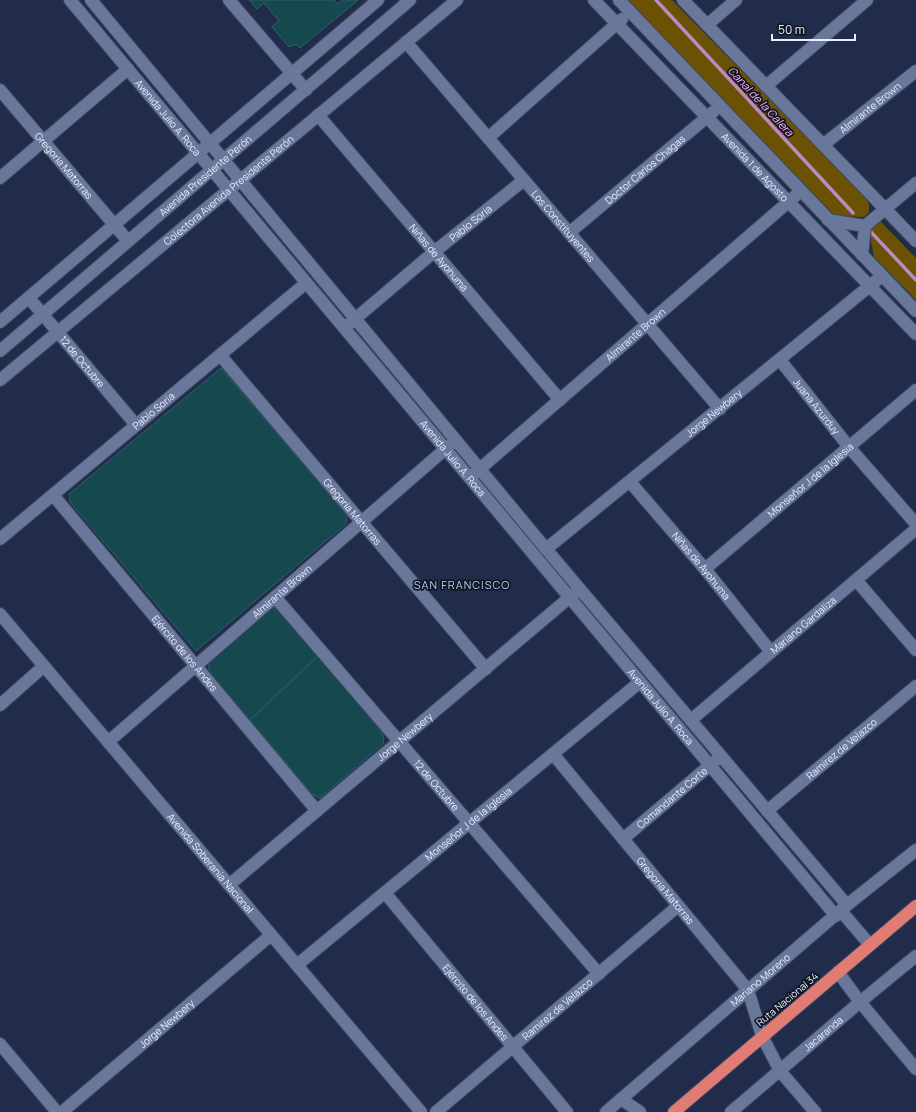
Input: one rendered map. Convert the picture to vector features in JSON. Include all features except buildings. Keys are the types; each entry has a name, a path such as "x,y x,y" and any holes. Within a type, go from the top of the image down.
{"highway":[{"name":"Ruta Nacional 34","path":"674,1112 916,906"}],"street":[{"name":"Avenida Julio A. Roca","path":"70,0 710,765 841,911"},
{"name":"Avenida Julio A. Roca","path":"91,0 579,589 767,811 841,911"},
{"path":"230,0 306,90"},
{"name":"Avenida Presidente Perón","path":"0,322 378,0"},
{"name":"Avenida Presidente Perón","path":"0,351 410,0"},
{"name":"Colectora Avenida Presidente Perón","path":"0,380 457,0"},
{"name":"Avenida 1 de Agosto","path":"594,0 916,334"},
{"name":"Avenida 1 de Agosto","path":"619,0 916,311"},
{"path":"683,0 916,241"},
{"path":"707,25 736,0"},
{"path":"766,86 867,0"},
{"path":"488,138 630,12"},
{"name":"Los Constituyentes","path":"406,42 720,409"},
{"path":"0,178 128,70"},
{"name":"Almirante Brown","path":"823,145 915,73"},
{"name":"Gregoria Matorras","path":"0,90 128,241"},
{"name":"Doctor Carlos Chagas","path":"569,233 720,106"},
{"name":"Niñas de Ayohuma","path":"318,115 560,400"},
{"name":"Pablo Soria","path":"344,328 434,252 524,180"},
{"path":"862,255 865,226 916,183"},
{"name":"Almirante Brown","path":"469,478 801,191"},
{"path":"828,220 865,226"},
{"name":"Jorge Newbery","path":"546,549 882,276"},
{"name":"Pablo Soria","path":"0,539 306,283"},
{"name":"12 de Octubre","path":"29,298 136,425"},
{"name":"Gregoria Matorras","path":"220,354 486,669"},
{"name":"Juana Azurduy","path":"780,360 849,447 916,524"},
{"name":"Monseñor J de la Iglesia","path":"705,569 916,390"},
{"name":"Almirante Brown","path":"108,742 456,440"},
{"name":"Niñas de Ayohuma","path":"630,482 705,569 771,652"},
{"name":"Ejército de los Andes","path":"53,495 317,811"},
{"name":"Mariano Gardaliza","path":"691,720 916,529"},
{"path":"856,580 916,650"},
{"name":"Jorge Newbery","path":"229,885 579,589"},
{"name":"12 de Octubre","path":"275,597 599,974"},
{"name":"Avenida Soberanía Nacional","path":"0,614 421,1112"},
{"path":"0,705 44,666"},
{"name":"Monseñor J de la Iglesia","path":"297,965 640,682"},
{"name":"Ramirez de Velazco","path":"767,811 916,686"},
{"name":"Gregoria Matorras","path":"553,754 748,990 762,1036 780,1071 815,1112"},
{"name":"Comandante Corte","path":"623,839 721,756"},
{"name":"Mariano Moreno","path":"606,1112 841,911 916,850"},
{"name":"Ejército de los Andes","path":"385,893 567,1112"},
{"name":"Ramirez de Velazco","path":"436,1112 678,906"},
{"path":"841,911 870,945"},
{"name":"Jorge Newbery","path":"62,1112 272,935"},
{"name":"Jacaranda","path":"731,1112 916,956"},
{"path":"838,972 860,1002 916,1068"},
{"path":"0,1044 57,1112"},
{"path":"621,1099 640,1112"}],"shaded area":[{"path":"626,0 672,0 863,194 869,204 869,212 864,217 835,216"},
{"path":"880,221 916,258 916,300 874,257 869,230"}],"waterway":[{"name":"Canal de la Calera","path":"656,0 853,213"},
{"name":"Canal de la Calera","path":"869,230 916,280"}],"district":[{"name":"SAN FRANCISCO","path":"462,584"}]}
